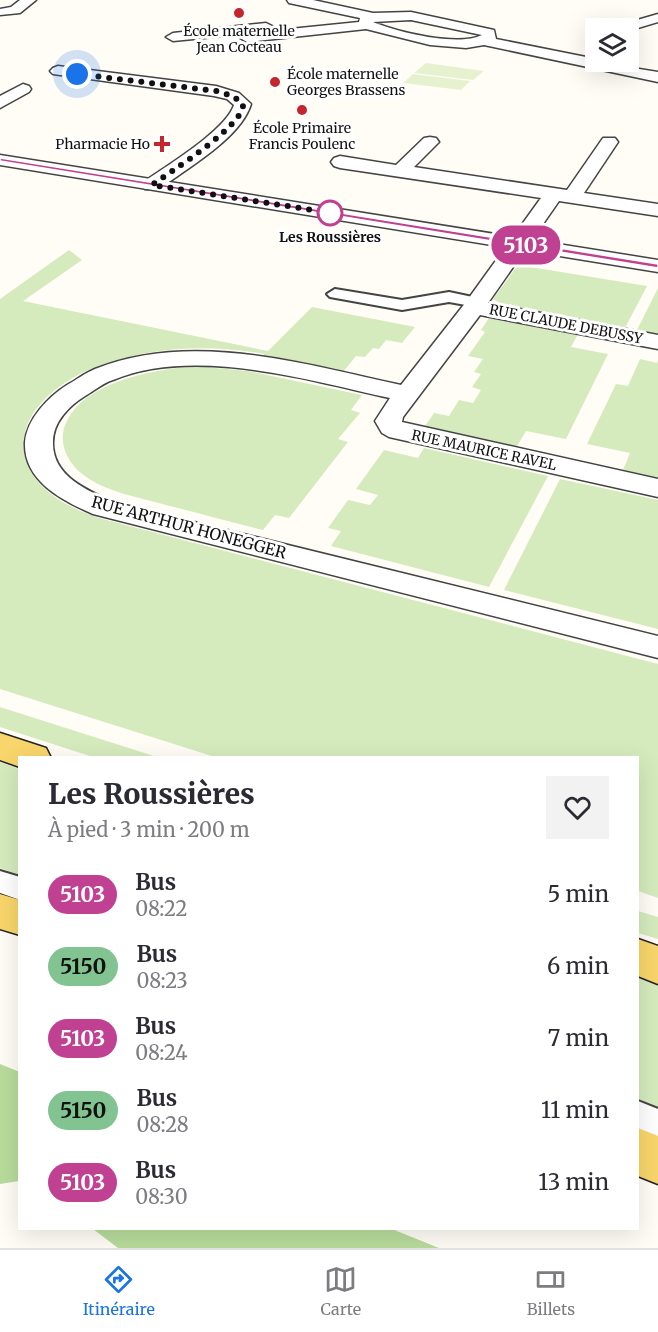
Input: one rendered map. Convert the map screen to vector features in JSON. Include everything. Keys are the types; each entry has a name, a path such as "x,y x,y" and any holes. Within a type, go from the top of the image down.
{"main road":[{"path":"0,746 28,756"},
{"path":"0,911 18,917"},
{"path":"639,958 658,965"},
{"path":"639,1152 658,1160"}],"street":[{"path":"3,12 15,10 29,0"},
{"path":"294,0 337,4 370,21 452,44 484,41 658,78"},
{"path":"639,24 658,18"},
{"path":"173,37 266,27 276,34 370,21"},
{"path":"639,34 648,36"},
{"path":"58,71 216,91 233,96 243,104 242,115 225,131 152,185"},
{"path":"0,103 23,89"},
{"path":"400,171 430,142"},
{"name":"RUE MAURICE RAVEL","path":"609,142 518,244 388,421 391,427 399,431 658,488"},
{"path":"0,160 658,266"},
{"path":"340,162 658,210"},
{"name":"RUE CLAUDE DEBUSSY","path":"476,304 658,342"},
{"name":"RUE ARTHUR HONEGGER","path":"407,394 242,360 207,358 167,360 135,365 103,376 76,389 56,406 44,423 39,442 41,460 54,479 74,495 103,508 658,647"}],"lane":[{"path":"335,294 402,305 449,297 476,304"},
{"path":"0,882 18,888"},
{"path":"639,1117 658,1125"}],"green space":[{"path":"426,63 484,71 473,80 414,73"},
{"path":"413,74 470,81 461,90 403,83"},
{"path":"69,250 82,260 23,301 268,351 312,307 415,327 402,343 386,340 379,349 373,348 365,357 356,356 343,372 263,356 264,354 197,348 153,352 109,362 88,370 59,387 39,406 27,426 23,447 29,468 43,487 66,504 99,518 658,664 658,898 639,891 639,756 212,756 0,689 0,299"},
{"path":"518,265 647,286 625,328 509,308 493,299"},
{"path":"658,288 658,334 637,330"},
{"path":"489,318 578,334 571,347 608,354 566,439 526,431 516,448 423,429 434,413 449,416 459,400 473,403 481,390 472,387 481,374 474,372 483,359 468,356 485,332 481,330"},
{"path":"640,359 657,363 658,360 658,478 623,470 630,453 587,444 616,384 628,386"},
{"path":"193,366 248,371 362,395 351,410 360,413 338,439 348,442 289,518 275,515 263,530 133,496 90,480 70,460 63,444 63,433 70,416 82,402 116,382 157,371"},
{"path":"424,448 548,476 489,587 331,546 341,531 328,528 348,500 370,505 378,495 356,489 384,450 418,458"},
{"path":"560,479 658,500 658,629 504,590"},
{"path":"0,707 154,756 90,756 0,727"},
{"path":"0,762 18,769 18,875 0,868"},
{"path":"639,911 658,917 658,939 639,933"},
{"path":"639,977 658,984 658,1110 639,1103"},
{"path":"0,1064 18,1071 18,1181 0,1184"},
{"path":"94,1230 394,1230 439,1248 118,1248"}],"bus line":[{"name":"5103","path":"0,160 658,266"}],"place":[{"name":"École maternelle Jean Cocteau","path":"239,13"},
{"name":"École maternelle Georges Brassens","path":"275,82"},
{"name":"École Primaire Francis Poulenc","path":"302,110"},
{"name":"Pharmacie Ho","path":"162,144"},
{"name":"Les Roussières","path":"330,213"}],"route":[{"path":"77,74 216,91 233,96 243,104 242,115 225,131 152,185 332,213 330,213"}]}
